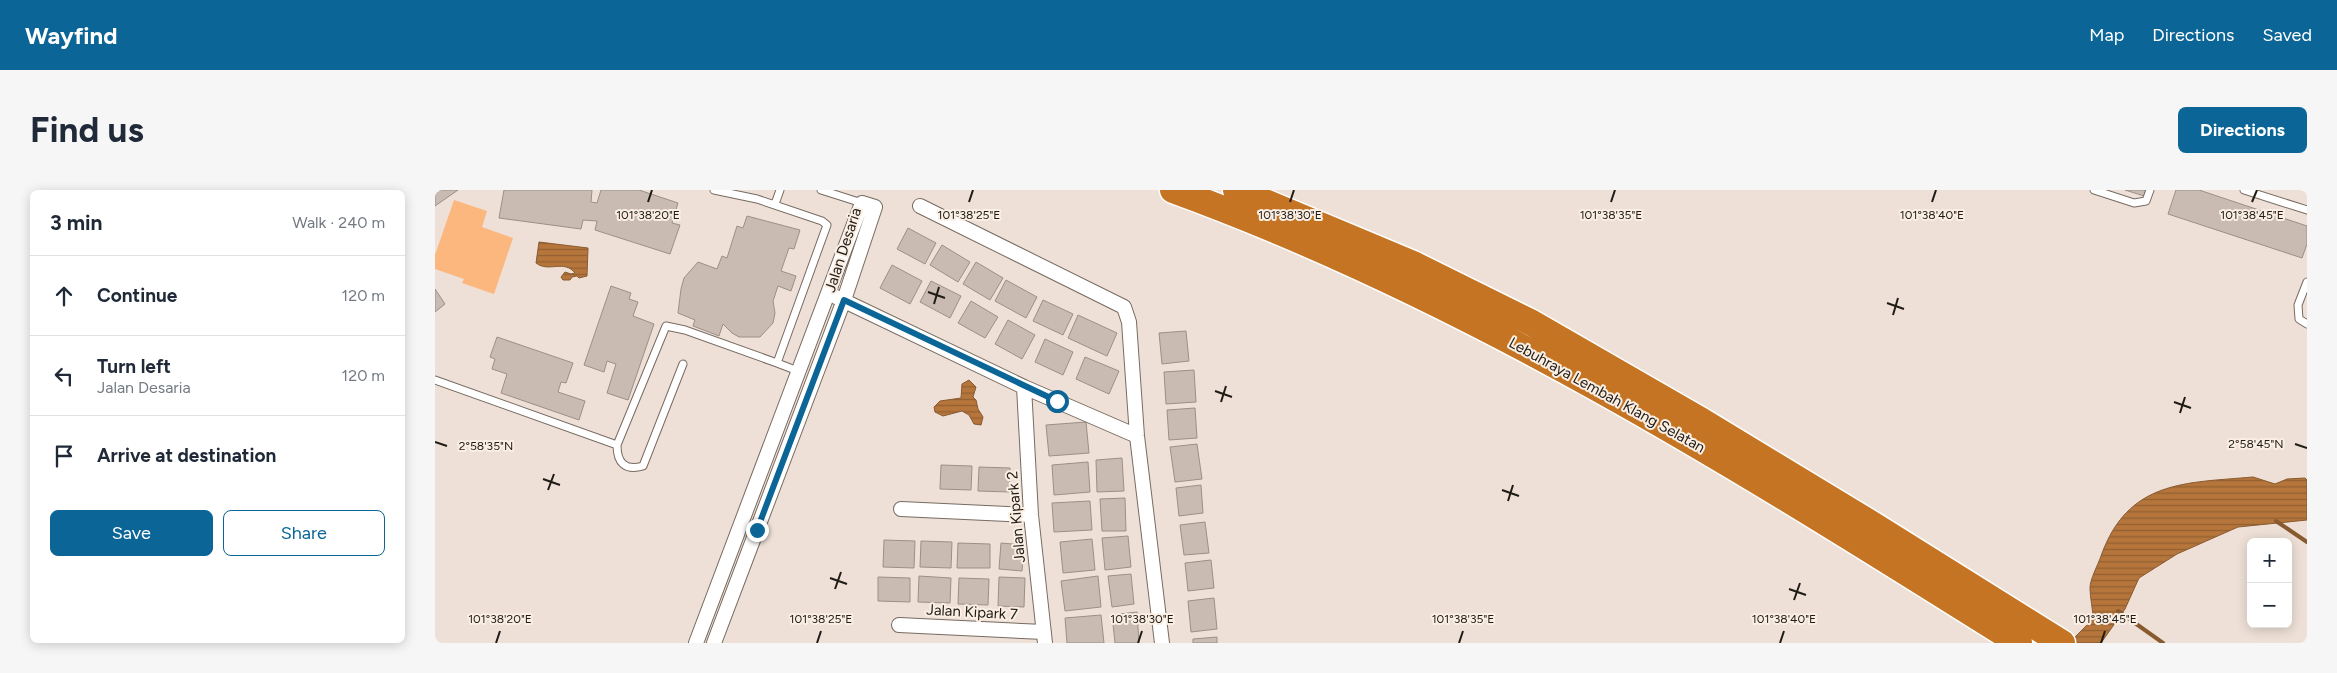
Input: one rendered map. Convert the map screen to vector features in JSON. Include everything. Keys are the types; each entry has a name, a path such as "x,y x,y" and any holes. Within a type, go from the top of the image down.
{"highway":[{"name":"Lebuhraya Lembah Klang Selatan","path":"1173,190 1408,276 1532,324 1702,421 2021,631"},
{"name":"Lebuhraya Lembah Klang Selatan","path":"1237,190 1408,276 1530,352 1693,441 1990,625 2021,631 2062,643"}],"street":[{"name":"Jalan Desaria","path":"696,643 862,203 875,207 844,300 714,643"},
{"path":"920,206 1123,307 1129,322 1137,436 1162,643"},
{"path":"828,294 1024,387 1137,436"},
{"name":"Jalan Kipark 2","path":"1024,387 1031,514 1044,637"},
{"path":"901,509 1031,514"},
{"name":"Jalan Kipark 7","path":"899,625 1044,637"}],"lane":[{"path":"714,190 775,204 822,221 827,225 777,363"},
{"path":"775,204 780,190"},
{"path":"821,190 862,203"},
{"path":"2094,190 2134,203 2146,201 2150,190"},
{"path":"2244,190 2307,210"},
{"path":"2307,282 2299,305 2299,319 2307,324"},
{"path":"683,364 643,466 632,469 621,464 617,455 617,445 666,326 685,330 798,371"},
{"path":"435,380 617,445"}],"shaded area":[{"path":"454,200 487,211 482,227 513,238 494,294 462,283 464,279 435,269 435,255"},
{"path":"539,242 588,248 587,276 579,278 577,276 572,277 570,280 563,280 561,277 565,272 575,273 566,267 546,267 536,263"},
{"path":"969,380 976,387 973,397 983,417 981,425 974,424 969,415 962,411 943,416 935,412 934,407 940,401 961,398 962,384"},
{"path":"2253,477 2275,484 2287,479 2305,478 2307,480 2307,520 2238,527 2177,554 2139,578 2125,609 2101,643 2069,643 2093,619 2090,592 2091,580 2112,531 2127,512 2143,499 2162,490 2204,481"}],"building":[{"path":"435,190 458,190 435,206"},
{"path":"504,190 592,190 591,202 597,203 601,190 639,190 678,203 672,223 680,225 670,254 595,230 597,221 583,220 581,229 499,218"},
{"path":"2125,190 2146,190 2144,196"},
{"path":"2176,190 2199,190 2307,226 2307,244 2302,258 2168,214"},
{"path":"747,216 800,230 794,249 789,248 781,271 796,276 791,291 778,286 773,301 775,313 773,323 760,337 739,337 723,324 719,336 693,326 695,320 678,313 681,289 684,278 698,262 717,269 722,256 727,258 737,226 743,228"},
{"path":"908,228 936,243 925,264 897,249"},
{"path":"942,245 970,262 958,282 930,265"},
{"path":"976,262 1003,278 990,300 963,284"},
{"path":"892,265 922,281 910,304 880,288"},
{"path":"1006,280 1037,297 1026,318 995,301"},
{"path":"931,281 961,296 950,318 920,302"},
{"path":"611,286 631,293 629,299 638,302 633,316 654,324 628,400 607,393 616,364 607,361 604,372 584,365"},
{"path":"435,289 445,304 435,312"},
{"path":"1043,300 1073,314 1063,335 1033,321"},
{"path":"971,301 998,317 985,338 958,323"},
{"path":"1078,315 1117,333 1107,356 1068,338"},
{"path":"1008,320 1035,335 1022,359 995,344"},
{"path":"1186,331 1189,361 1162,364 1159,333"},
{"path":"497,337 573,363 566,383 561,382 558,392 585,401 579,420 501,393 507,374 492,369 495,359 490,357"},
{"path":"1045,339 1073,352 1063,375 1035,362"},
{"path":"1085,357 1119,371 1109,394 1076,379"},
{"path":"1194,370 1196,402 1166,404 1164,372"},
{"path":"1195,408 1197,438 1169,440 1167,410"},
{"path":"1086,422 1089,453 1049,456 1046,425"},
{"path":"1197,444 1202,479 1175,482 1170,447"},
{"path":"1122,458 1124,491 1097,492 1096,460"},
{"path":"1088,462 1090,492 1054,495 1052,465"},
{"path":"941,465 972,466 971,490 940,489"},
{"path":"979,467 1010,468 1010,492 978,491"},
{"path":"1201,485 1203,513 1179,516 1176,488"},
{"path":"1125,498 1126,531 1102,531 1100,499"},
{"path":"1090,501 1092,530 1054,532 1052,503"},
{"path":"1205,522 1209,553 1184,555 1180,525"},
{"path":"1128,536 1131,567 1105,570 1102,538"},
{"path":"1092,539 1095,570 1063,573 1060,542"},
{"path":"884,540 915,541 914,568 883,567"},
{"path":"921,541 952,542 951,568 920,567"},
{"path":"958,543 990,544 990,568 957,568"},
{"path":"1001,543 1024,545 1022,571 999,569"},
{"path":"1211,560 1214,588 1188,591 1185,563"},
{"path":"1131,574 1134,604 1112,607 1108,576"},
{"path":"919,576 951,578 950,603 918,602"},
{"path":"1098,576 1101,607 1065,611 1061,581"},
{"path":"878,577 910,578 910,602 878,601"},
{"path":"999,577 1025,578 1024,607 998,606"},
{"path":"959,578 989,579 988,605 958,604"},
{"path":"1214,598 1217,629 1191,632 1188,601"},
{"path":"1137,612 1139,643 1115,643 1112,615"},
{"path":"1101,615 1104,643 1067,643 1065,618"},
{"path":"1217,637 1217,643 1193,643 1193,639"}],"waterway":[{"path":"2276,521 2307,542"},
{"path":"2118,611 2163,643"}],"route":[{"path":"757,530 844,300 1057,401"}]}
